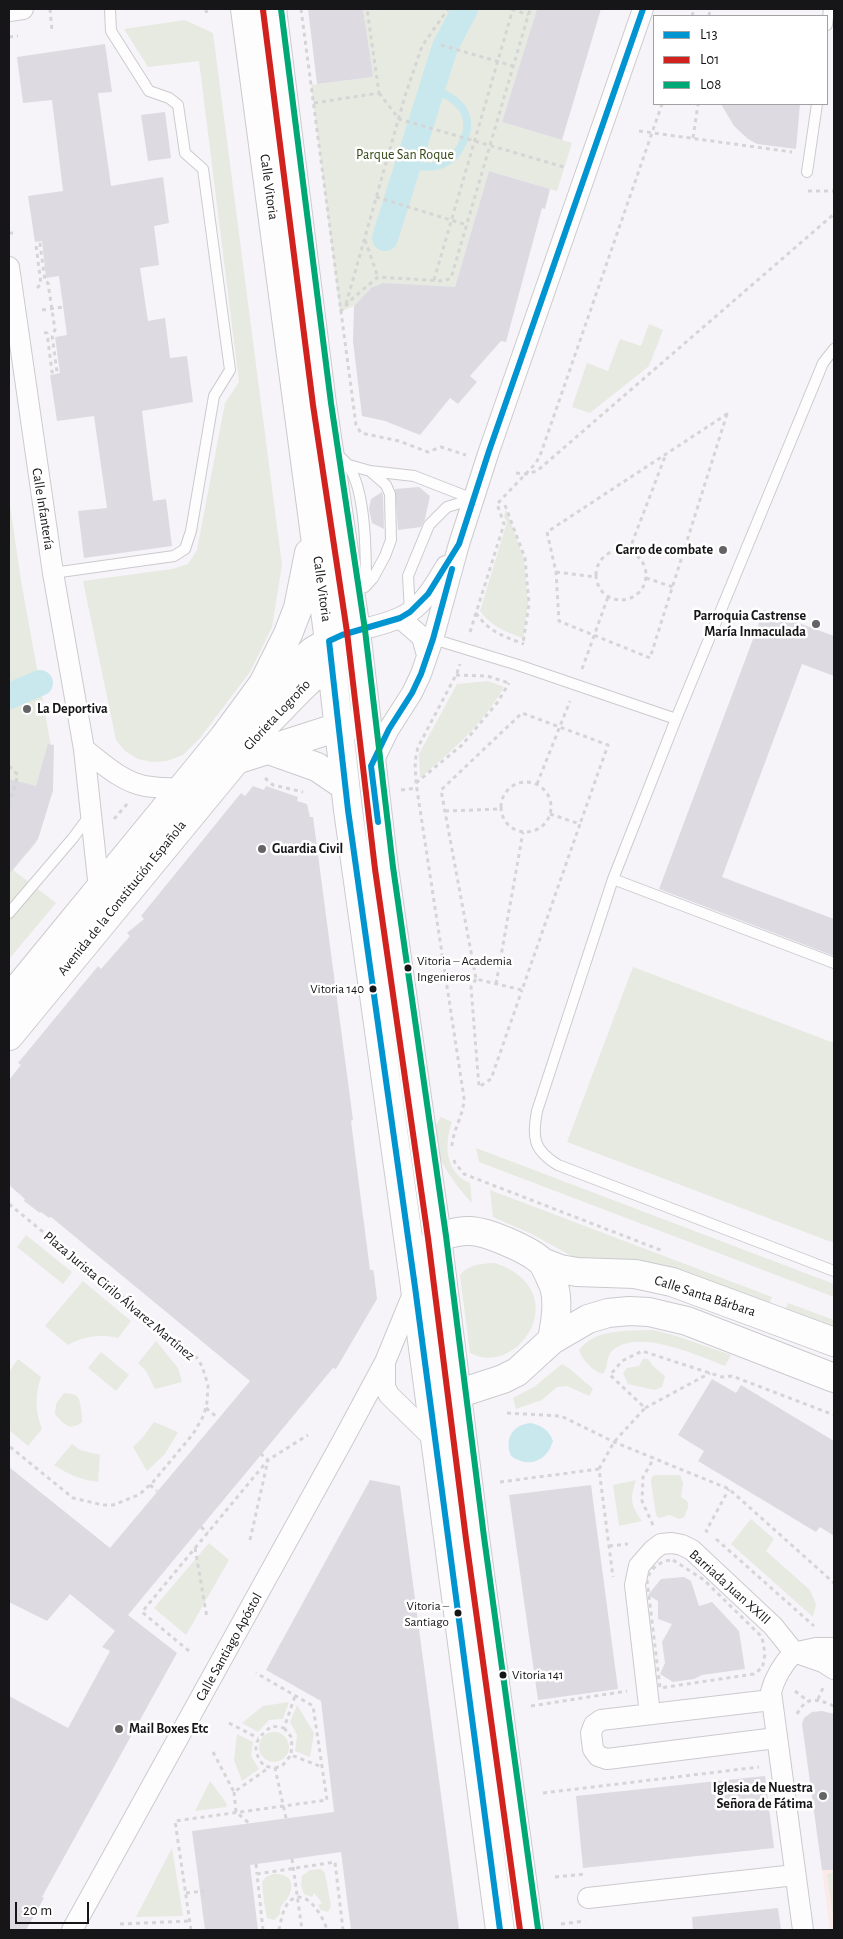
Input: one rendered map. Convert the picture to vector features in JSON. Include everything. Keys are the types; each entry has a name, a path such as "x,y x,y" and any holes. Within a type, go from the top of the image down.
{"main road":[{"name":"Calle Vitoria","path":"245,9 330,650 345,786 415,1288 500,1930"},
{"name":"Calle Vitoria","path":"272,9 328,441 359,595 356,631 386,886 437,1238 475,1538 529,1930"},
{"path":"232,727 262,684 288,634 298,608 314,532"},
{"path":"232,727 313,651 330,650 356,631"},
{"name":"Glorieta Logroño","path":"236,760 330,650"},
{"path":"236,760 338,728 366,722"},
{"name":"Avenida de la Constitución Española","path":"9,999 232,727"},
{"path":"269,750 317,767 345,786"},
{"name":"Avenida de la Constitución Española","path":"9,1036 236,760"},
{"path":"415,1288 437,1238 462,1231 472,1231 520,1247 542,1262 554,1288 556,1317 552,1340"},
{"name":"Calle Santa Bárbara","path":"542,1262 560,1269 577,1272 635,1274 672,1282 834,1342"},
{"path":"457,1394 503,1379 517,1372 552,1340 588,1319 608,1313 649,1312 686,1321 834,1378"}],"street":[{"path":"9,10 23,9"},
{"path":"371,766 389,729 412,693 430,647 458,544 473,499 643,9"},
{"name":"Calle Infantería","path":"9,267 53,573 84,749 99,889"},
{"path":"356,631 405,615 428,594 458,544"},
{"path":"405,615 430,647"},
{"path":"366,722 385,716 405,704"},
{"path":"84,749 111,769 134,782 144,786 181,789"},
{"name":"Calle Santiago Apóstol","path":"72,1930 385,1362 415,1288"},
{"name":"Calle Santiago Apóstol","path":"385,1362 385,1387 388,1395 403,1407 435,1440"},
{"path":"403,1407 430,1403 457,1394"},
{"name":"Barriada Juan XXIII","path":"650,1714 636,1585 639,1566 650,1553 662,1544 672,1543 692,1550 774,1626 794,1652"},
{"path":"803,1930 771,1692 776,1677 784,1663 794,1652 816,1648 834,1648"},
{"path":"794,1652 824,1662 829,1676"},
{"path":"771,1700 602,1720 594,1725 590,1733 593,1749 598,1756 606,1759 776,1738"},
{"path":"588,1898 795,1875"}],"lane":[{"path":"53,573 174,556 186,549 191,532 214,396 230,370 203,169 186,153 178,105 170,98 149,91 111,31 110,9"},
{"path":"807,172 817,105"},
{"path":"834,349 823,363 676,719 613,879 537,1111 533,1130 537,1146 548,1159 558,1165 834,1271"},
{"path":"328,441 338,455 349,465 359,488"},
{"path":"349,465 370,471 414,476 473,499"},
{"path":"359,595 373,578 391,540 390,494 386,485 370,471"},
{"path":"359,595 366,555 359,488 360,480 370,471"},
{"path":"405,615 408,576 429,525 447,507 473,499"},
{"path":"430,647 518,665 676,719"},
{"path":"9,913 91,814"},
{"path":"613,879 834,963"}],"path":[{"path":"50,9 52,31"},
{"path":"206,9 207,17"},
{"path":"301,9 354,417 361,433 399,441 428,452 441,447 467,455"},
{"path":"367,9 378,93 399,120 564,168"},
{"path":"346,305 405,96 422,46 448,9"},
{"path":"434,280 512,9 528,15"},
{"path":"340,312 378,277 444,281 451,278 530,9"},
{"path":"9,37 18,36"},
{"path":"440,45 513,66"},
{"path":"314,103 378,93"},
{"path":"505,505 525,558 529,604 524,644 494,632 484,625 476,613 504,524 497,504 526,474 541,453 551,429 662,105"},
{"path":"693,138 698,105"},
{"path":"639,131 796,152"},
{"path":"804,190 834,192"},
{"path":"376,197 467,225"},
{"path":"516,473 526,474 537,471 834,214"},
{"path":"9,233 17,233"},
{"path":"364,238 378,277"},
{"path":"37,288 41,284 36,245 40,244 55,330 52,335 57,372 52,372 47,333 42,332"},
{"path":"42,310 63,307"},
{"path":"727,414 650,658 559,621 556,572 547,532 727,414"},
{"path":"629,551 666,454"},
{"path":"621,549 629,551 642,562 646,578 638,593 632,598 616,600 601,592 595,577 596,568 605,555 621,549"},
{"path":"556,572 595,577"},
{"path":"646,578 673,587"},
{"path":"416,783 462,745 497,703 509,683 487,676 456,675 418,747 415,761 416,783 464,1098 463,1112 458,1120 453,1136 454,1163 464,1174 478,1180 670,1254"},
{"path":"522,713 608,745 580,824 491,1079 480,1087 471,987 476,979 441,790 522,713"},
{"path":"9,766 18,775 9,804"},
{"path":"528,782 536,784 544,789 548,796 551,805 550,814 547,821 535,831 523,832 512,828 506,823 500,809 501,800 511,786 528,782"},
{"path":"445,810 500,809"},
{"path":"550,814 580,824"},
{"path":"496,984 523,832"},
{"path":"476,979 522,990"},
{"name":"Plaza Jurista Cirilo Álvarez Martínez","path":"9,1204 197,1358 202,1366 208,1385 206,1408 193,1434 150,1485 131,1498 113,1505 103,1506 73,1498 9,1446"},
{"path":"645,1408 610,1375 622,1361 642,1351 722,1377 732,1376 834,1415"},
{"path":"614,1585 599,1469 614,1442 645,1408 710,1373"},
{"path":"206,1408 218,1418"},
{"path":"507,1413 561,1416 614,1442 729,1489 834,1583"},
{"path":"189,1651 142,1612 268,1460 308,1435"},
{"path":"261,1454 268,1460"},
{"path":"654,1458 643,1477 642,1501 654,1528"},
{"path":"250,1540 268,1460"},
{"path":"500,1482 599,1469"},
{"path":"150,1485 157,1491"},
{"path":"729,1489 706,1530 815,1628 821,1628"},
{"path":"201,1527 208,1533"},
{"path":"609,1546 631,1544"},
{"path":"195,1548 207,1618"},
{"path":"673,1560 704,1580 762,1637 765,1654 764,1664 754,1674 660,1688 647,1580 656,1565 673,1560"},
{"path":"191,1930 175,1821 327,1800 313,1706 256,1673"},
{"path":"818,1699 829,1676"},
{"path":"531,1706 628,1691 626,1682"},
{"path":"284,1728 295,1696"},
{"path":"229,1723 258,1738"},
{"path":"272,1726 284,1728 292,1738 292,1755 282,1766 264,1766 257,1757 256,1744 258,1738 272,1726"},
{"path":"213,1752 234,1792 236,1812 250,1823"},
{"path":"292,1755 322,1767"},
{"path":"234,1792 273,1767"},
{"path":"273,1767 286,1818"},
{"path":"543,1793 763,1767"},
{"path":"292,1859 302,1930"},
{"path":"257,1874 335,1862 343,1930"},
{"path":"256,1864 263,1930"},
{"path":"252,1884 257,1884"},
{"path":"186,1893 204,1891"},
{"path":"279,1930 290,1900 297,1897 308,1899 322,1917 327,1930"},
{"path":"120,1924 190,1921"}],"shaded area":[{"path":"834,1867 834,1930 830,1930 822,1870"}],"green space":[{"name":"Parque San Roque","path":"363,9 537,9 502,122 572,143 557,191 489,171 455,287 371,288 354,306 340,312 311,85 372,77"},
{"path":"185,20 213,33 282,565 272,627 250,672 200,738 183,755 167,761 152,762 138,759 125,751 116,740 83,581 172,569 188,564 197,550 225,403 239,382 199,61 148,67 124,29"},
{"path":"649,324 663,330 649,366 590,413 572,407 587,363 608,371 620,339 641,346"},
{"name":"La Deportiva","path":"9,498 21,581 52,751 53,791 36,843 13,870 56,903 9,959"},
{"path":"506,509 524,559 528,604 523,638 499,628 480,611 507,522 504,517"},
{"path":"488,681 504,687 487,713 444,758 420,778 419,754 457,684"},
{"path":"633,967 834,1043 834,1243 567,1142"},
{"path":"441,1117 452,1122 448,1139 449,1157 451,1165 456,1172 470,1183 472,1203 452,1179 436,1148 435,1128"},
{"path":"476,1148 834,1284 834,1297 479,1162"},
{"path":"490,1190 772,1297 769,1304 691,1274 648,1263 620,1259 575,1258 532,1234 493,1217"},
{"path":"26,1235 72,1272 63,1284 17,1247"},
{"path":"495,1263 519,1276 532,1293 536,1311 531,1328 521,1343 506,1354 488,1358 470,1353 460,1275 471,1267"},
{"path":"83,1281 131,1321 118,1338 92,1337 68,1345 45,1326"},
{"path":"788,1303 834,1320 834,1329 785,1310"},
{"path":"653,1330 731,1355 725,1366 669,1346 638,1342 624,1344 613,1350 603,1374 588,1364 579,1350 586,1343 603,1334"},
{"path":"156,1341 178,1368 182,1382 155,1389 146,1371 138,1363"},
{"path":"101,1352 129,1375 116,1391 88,1368"},
{"path":"18,1359 41,1377 37,1403 42,1429 28,1446 9,1430 9,1372"},
{"path":"643,1359 648,1359 665,1376 662,1387 655,1390 628,1384 623,1373 627,1368 639,1366"},
{"path":"562,1364 593,1389 589,1396 567,1386 557,1387 542,1400 516,1409 513,1398 534,1387"},
{"path":"64,1393 75,1395 78,1398 82,1422 78,1425 70,1427 55,1414 56,1404"},
{"path":"154,1422 178,1432 165,1454 147,1471 133,1447"},
{"path":"72,1444 80,1450 100,1455 98,1482 75,1476 54,1465"},
{"path":"680,1475 683,1483 681,1497 688,1502 688,1508 684,1517 679,1519 670,1515 659,1518 656,1515 651,1482 652,1476"},
{"path":"636,1480 632,1501 642,1521 619,1526 613,1485"},
{"path":"751,1519 774,1539 766,1551 810,1590 816,1604 813,1617 731,1544"},
{"path":"209,1543 229,1560 186,1635 154,1608"},
{"path":"289,1702 283,1719 269,1720 258,1732 242,1723 263,1706"},
{"path":"297,1705 314,1733 310,1757 295,1751 297,1735 290,1722"},
{"path":"274,1732 285,1736 289,1747 285,1758 274,1762 263,1758 259,1747 263,1736"},
{"path":"237,1734 253,1742 251,1756 259,1769 242,1781 234,1760"},
{"path":"210,1781 227,1804 226,1807 195,1811"},
{"path":"172,1848 183,1916 136,1917"},
{"path":"321,1869 325,1873 331,1906 328,1912 321,1910 318,1905 322,1903 314,1893 312,1897 304,1894 301,1886 302,1876 310,1870"},
{"path":"834,1873 834,1922 827,1874"},
{"path":"273,1874 285,1876 291,1884 289,1896 282,1904 280,1914 274,1920 267,1918 262,1882 266,1877"}],"water":[{"path":"531,1423 545,1429 553,1441 542,1458 536,1461 524,1462 511,1456 508,1444 514,1430 524,1424"}],"building":[{"path":"308,9 363,9 373,77 317,84"},
{"path":"537,9 601,9 562,140 502,122"},
{"path":"105,44 112,92 98,93 111,186 163,177 169,223 154,226 159,265 140,268 148,321 165,318 170,358 187,356 193,402 142,411 153,501 166,499 172,546 84,558 78,511 107,508 94,416 57,421 50,375 60,373 55,337 67,335 59,276 46,278 42,241 35,242 28,196 63,191 52,100 23,103 17,57"},
{"path":"722,105 800,105 796,149 757,144 748,139 734,126"},
{"path":"165,112 171,158 148,161 141,115"},
{"path":"489,171 550,189 545,209 542,208 506,342 501,341 470,376 477,382 458,404 450,398 420,435 385,421 362,416 353,341 354,306 371,288 383,283 455,287"},
{"path":"419,487 430,496 425,519 421,527 398,530 395,489"},
{"path":"382,492 384,529 372,523 369,509 371,499"},
{"path":"764,610 834,636 834,676 802,664 722,877 834,919 834,956 659,889"},
{"path":"48,744 54,745 53,790 38,839 9,874 9,779 36,786"},
{"path":"253,786 264,790 266,786 298,797 297,801 307,804 310,817 313,817 353,1120 351,1121 370,1270 373,1270 374,1274 377,1299 336,1369 333,1368 128,1615 177,1653 42,1897 44,1898 26,1930 9,1930 9,1696 68,1728 110,1651 102,1647 115,1631 70,1594 47,1621 9,1602 9,1467 110,1548 250,1381 51,1217 49,1218 40,1213 24,1201 25,1199 9,1185 9,1080 21,1065 18,1063 98,966 101,969 130,936 127,933 144,919 141,916 241,793 245,796"},
{"path":"712,1379 736,1393 741,1385 834,1441 834,1536 820,1527 816,1532 698,1461 704,1451 678,1435"},
{"path":"370,1480 400,1486 459,1930 351,1930 341,1852 250,1865 258,1930 205,1930 192,1831 334,1812 321,1701 266,1670"},
{"path":"591,1485 618,1689 538,1700 509,1495"},
{"path":"684,1577 691,1581 699,1606 712,1602 739,1631 745,1669 702,1675 694,1679 673,1682 660,1674 665,1663 662,1642 672,1624 658,1619 658,1601 648,1595 661,1579"},
{"name":"Iglesia de Nuestra Señora de Fátima","path":"822,1711 834,1714 834,1870 822,1870 802,1724 804,1718 812,1712"},
{"path":"765,1776 774,1848 583,1868 576,1796"},
{"path":"778,1908 781,1930 693,1930 692,1917"}],"waterway":[{"path":"385,238 445,47 465,9"},
{"path":"409,164 428,167 443,164 456,154 466,134 467,124 464,111 458,103 432,88"},
{"path":"9,696 40,683"}],"transit line":[{"name":"L08","path":"281,9 331,403 365,630 393,867 446,1236 484,1537 538,1929"},
{"name":"L13","path":"500,1930 415,1287 348,810 329,641 342,635 400,618 410,612 428,594 459,544 489,451 643,9"},
{"name":"L01","path":"263,10 313,405 347,632 375,869 428,1238 466,1539 520,1930"},
{"name":"L13","path":"378,822 371,766 389,729 412,693 421,674 433,639 452,569"}],"place":[{"name":"Carro de combate","path":"723,550"},
{"name":"Parroquia Castrense María Inmaculada","path":"816,624"},
{"name":"La Deportiva","path":"27,709"},
{"name":"Guardia Civil","path":"262,849"},
{"name":"Vitoria – Academia Ingenieros","path":"408,968"},
{"name":"Vitoria 140","path":"373,989"},
{"name":"Vitoria – Santiago","path":"458,1613"},
{"name":"Vitoria 141","path":"503,1675"},
{"name":"Mail Boxes Etc","path":"119,1729"},
{"name":"Iglesia de Nuestra Señora de Fátima","path":"823,1796"}]}
